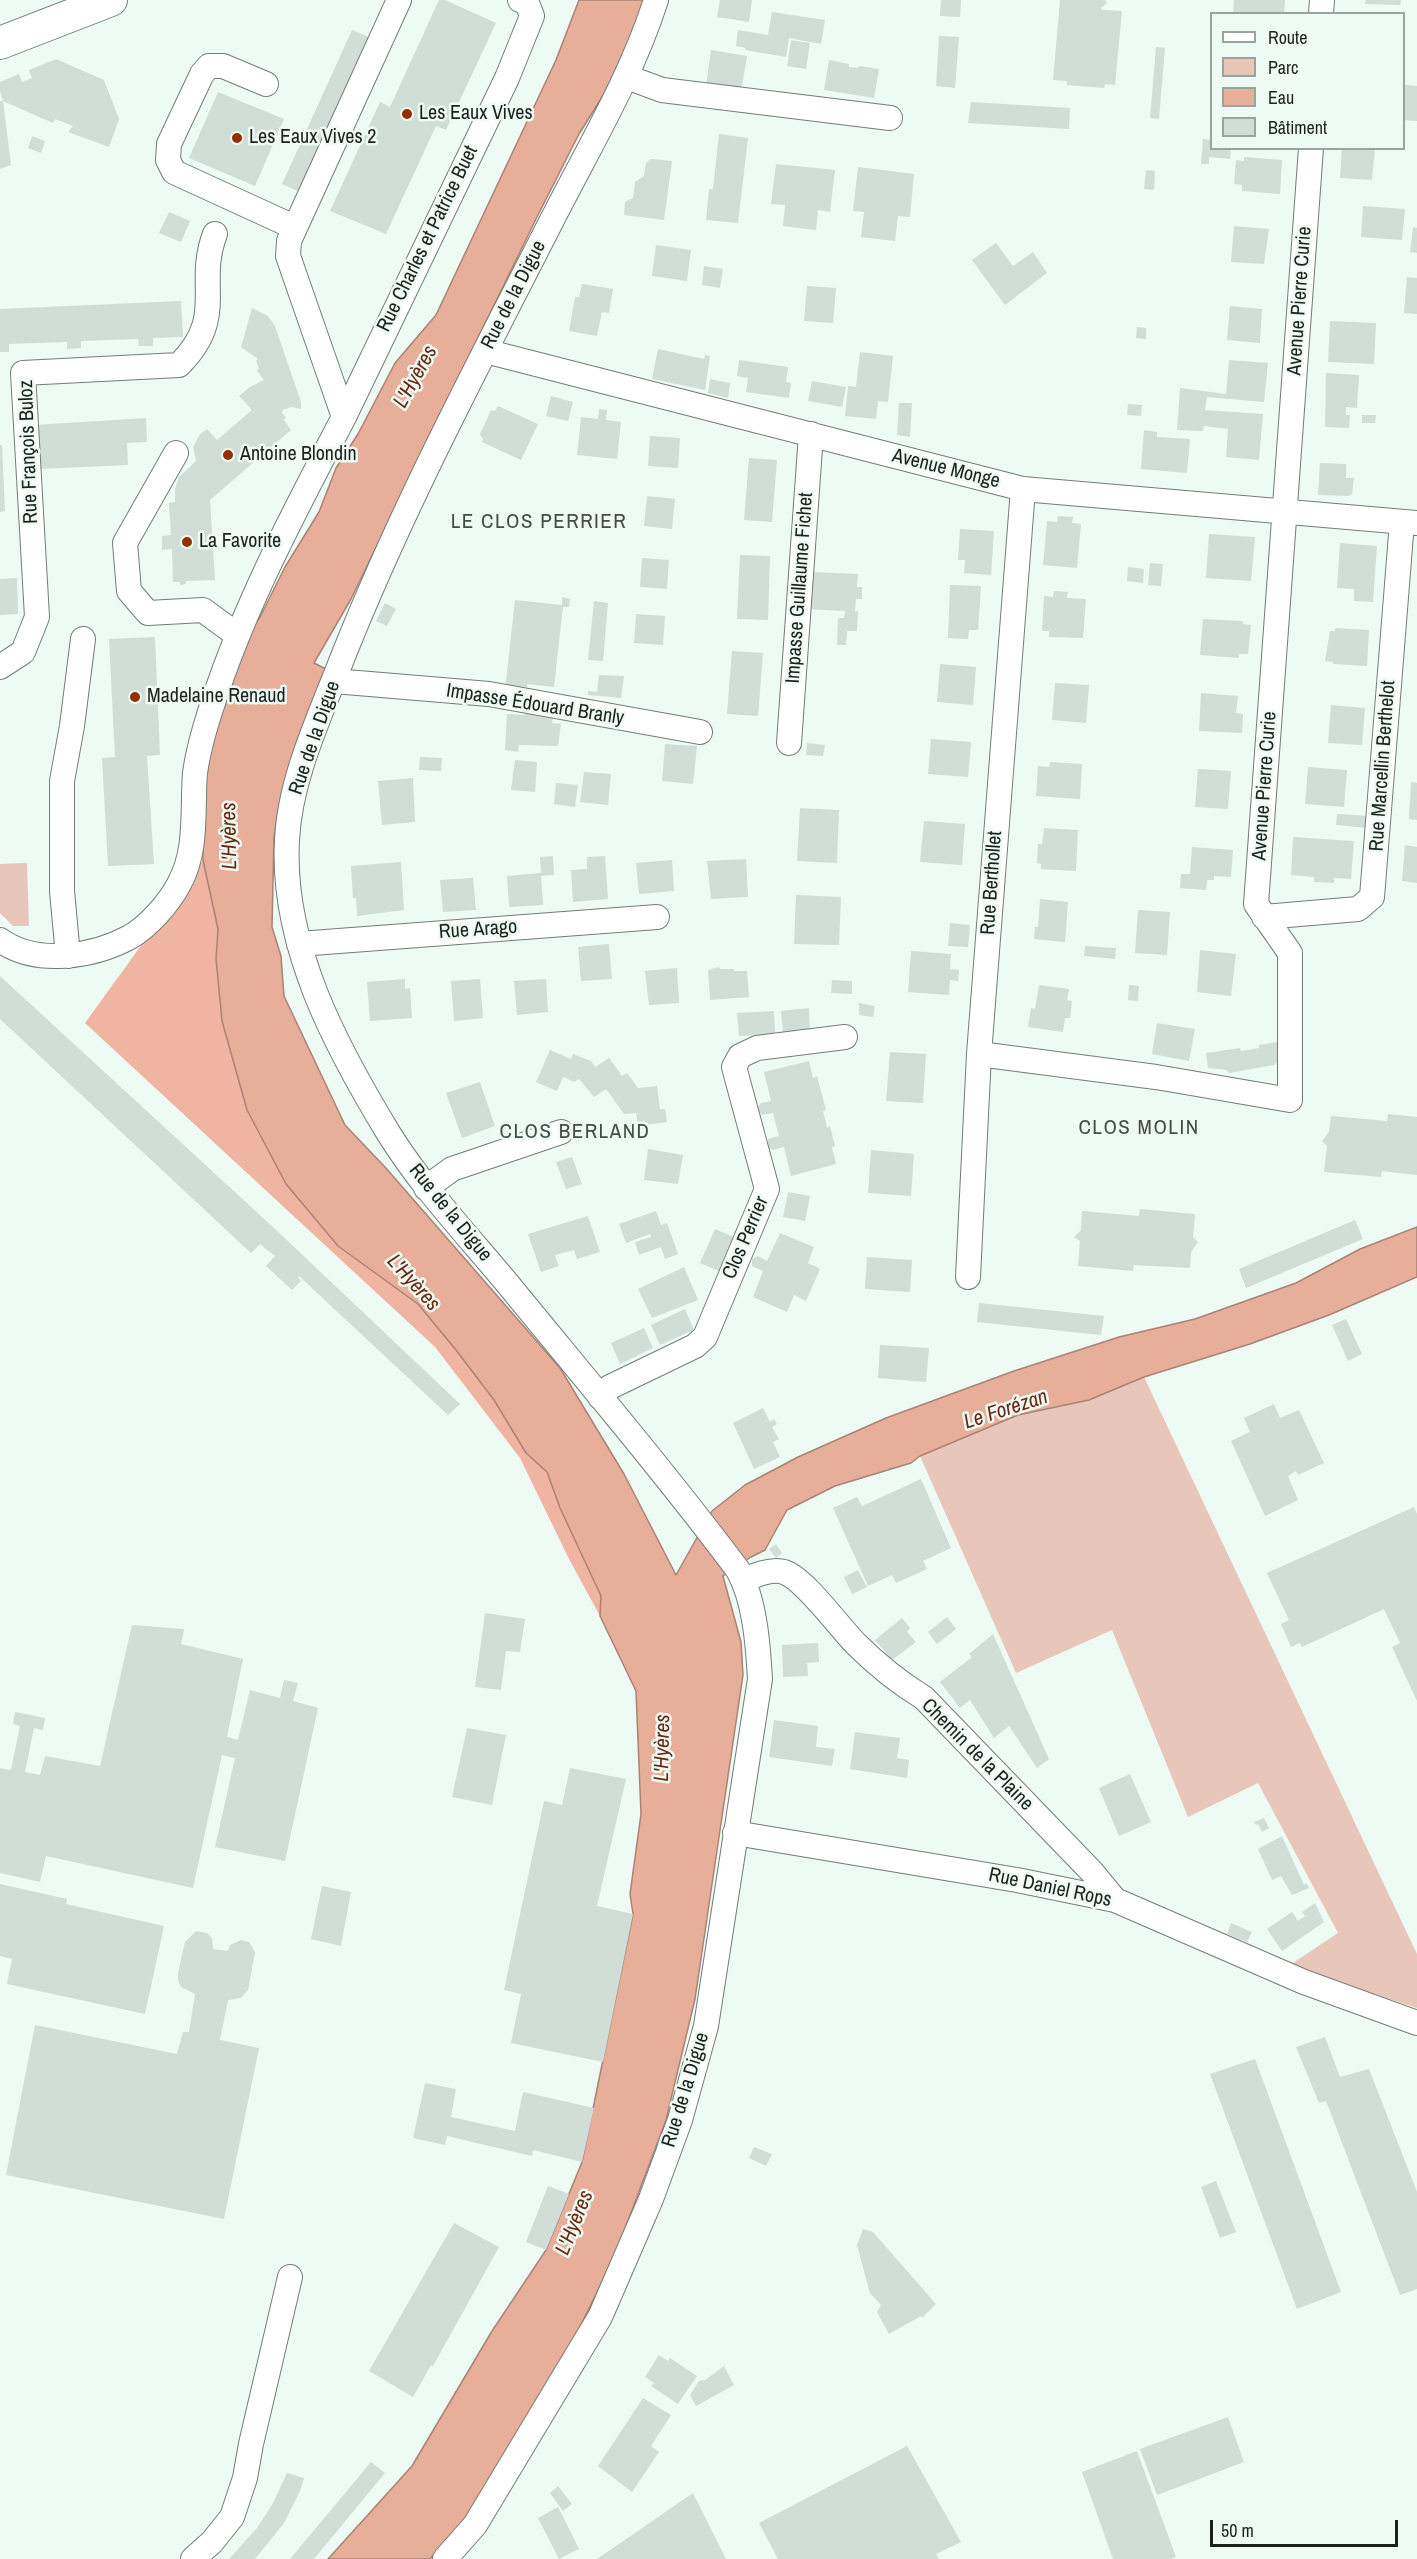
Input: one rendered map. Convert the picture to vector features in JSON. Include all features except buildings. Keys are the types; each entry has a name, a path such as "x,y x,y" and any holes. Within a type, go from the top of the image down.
{"main road":[{"path":"0,43 111,0"}],"street":[{"path":"344,417 288,256 289,241 399,0"},
{"name":"Rue Charles et Patrice Buet","path":"0,940 33,954 68,956 105,947 131,937 151,920 179,885 188,865 193,838 195,771 204,729 237,635 283,535 344,417 375,347 507,78 532,16 527,3 519,0"},
{"name":"Rue de la Digue","path":"446,2559 475,2525 600,2317 651,2199 681,2120 706,2026 760,1679 758,1642 741,1575 703,1523 426,1188 389,1133 336,1038 311,986 299,944 290,895 287,840 303,762 368,593 485,351 627,77 656,0"},
{"path":"266,84 224,66 209,66 202,74 169,144 168,160 174,172 294,227"},
{"path":"627,77 662,90 890,118"},
{"name":"Avenue Pierre Curie","path":"979,1054 1156,1077 1290,1100 1290,953 1256,904 1311,150"},
{"name":"Rue François Buloz","path":"0,667 23,652 37,617 23,372 179,365 193,351 206,324 209,293 208,252 215,234"},
{"name":"Avenue Monge","path":"485,351 1023,489 1409,522"},
{"name":"Impasse Guillaume Fichet","path":"789,743 811,434"},
{"path":"176,453 125,543 129,591 148,613 203,610 237,635"},
{"name":"Rue Berthollet","path":"968,1277 979,1054 1023,489"},
{"name":"Rue Marcellin Berthelot","path":"1264,917 1358,909 1372,897 1409,522"},
{"path":"68,956 62,891 62,781 72,726 83,639"},
{"name":"Impasse Édouard Branly","path":"334,681 489,694 700,732"},
{"name":"Rue Arago","path":"299,944 657,917"},
{"name":"Clos Perrier","path":"600,1397 610,1387 695,1346 705,1337 767,1189 734,1067 740,1056 765,1047 845,1037"},
{"path":"426,1188 452,1169 561,1132"},
{"name":"Chemin de la Plaine","path":"741,1575 784,1572 800,1583 890,1677 924,1698 1092,1872 1115,1900"},
{"name":"Rue Daniel Rops","path":"735,1833 1017,1880 1115,1900 1304,1982 1417,2024"},
{"path":"193,2559 212,2542 232,2517 246,2478 251,2444 290,2277"}],"green space":[{"path":"27,863 29,926 13,926 0,913 0,864"},
{"path":"1144,1377 1417,1954 1417,2008 1287,1967 1338,1933 1258,1783 1188,1817 1112,1630 1016,1673 920,1456 1018,1415 1089,1400"}],"shaded area":[{"path":"203,860 218,929 216,959 222,1021 247,1110 286,1184 338,1246 418,1304 494,1400 526,1453 545,1469 601,1596 600,1616 569,1559 520,1458 435,1347 85,1023"}],"water":[{"path":"579,0 645,0 632,37 604,94 579,134 351,599 314,663 326,669 278,812 274,837 272,927 281,956 284,996 345,1125 385,1167 560,1368 624,1474 676,1575 712,1511 745,1485 798,1457 886,1418 1014,1371 1119,1337 1195,1319 1296,1283 1360,1249 1417,1227 1417,1277 1329,1315 1250,1344 1144,1377 1089,1400 1018,1415 920,1456 911,1463 835,1486 787,1510 765,1550 723,1576 741,1642 743,1675 695,1999 666,2120 614,2258 567,2353 468,2515 430,2559 328,2559 412,2466 492,2331 546,2250 582,2162 633,1914 630,1894 641,1814 636,1691 600,1616 601,1596 560,1508 547,1472 526,1453 494,1400 418,1304 338,1246 286,1184 247,1110 222,1021 216,959 218,929 203,860 202,788 218,716 244,638 260,617 285,567 319,512 336,468 358,434 395,363 436,315 556,60"}],"place":[{"name":"Les Eaux Vives","path":"407,114"},
{"name":"Les Eaux Vives 2","path":"237,138"},
{"name":"Antoine Blondin","path":"228,455"},
{"name":"La Favorite","path":"187,542"},
{"name":"Madelaine Renaud","path":"135,697"}],"district":[{"name":"LE CLOS PERRIER","path":"539,522"},
{"name":"CLOS MOLIN","path":"1139,1128"},
{"name":"CLOS BERLAND","path":"575,1132"}],"water label":[{"name":"L'Hyères","path":"416,377"},
{"name":"L'Hyères","path":"230,836"},
{"name":"L'Hyères","path":"413,1283"},
{"name":"Le Forézan","path":"1006,1410"},
{"name":"L'Hyères","path":"663,1748"},
{"name":"L'Hyères","path":"575,2223"}]}
